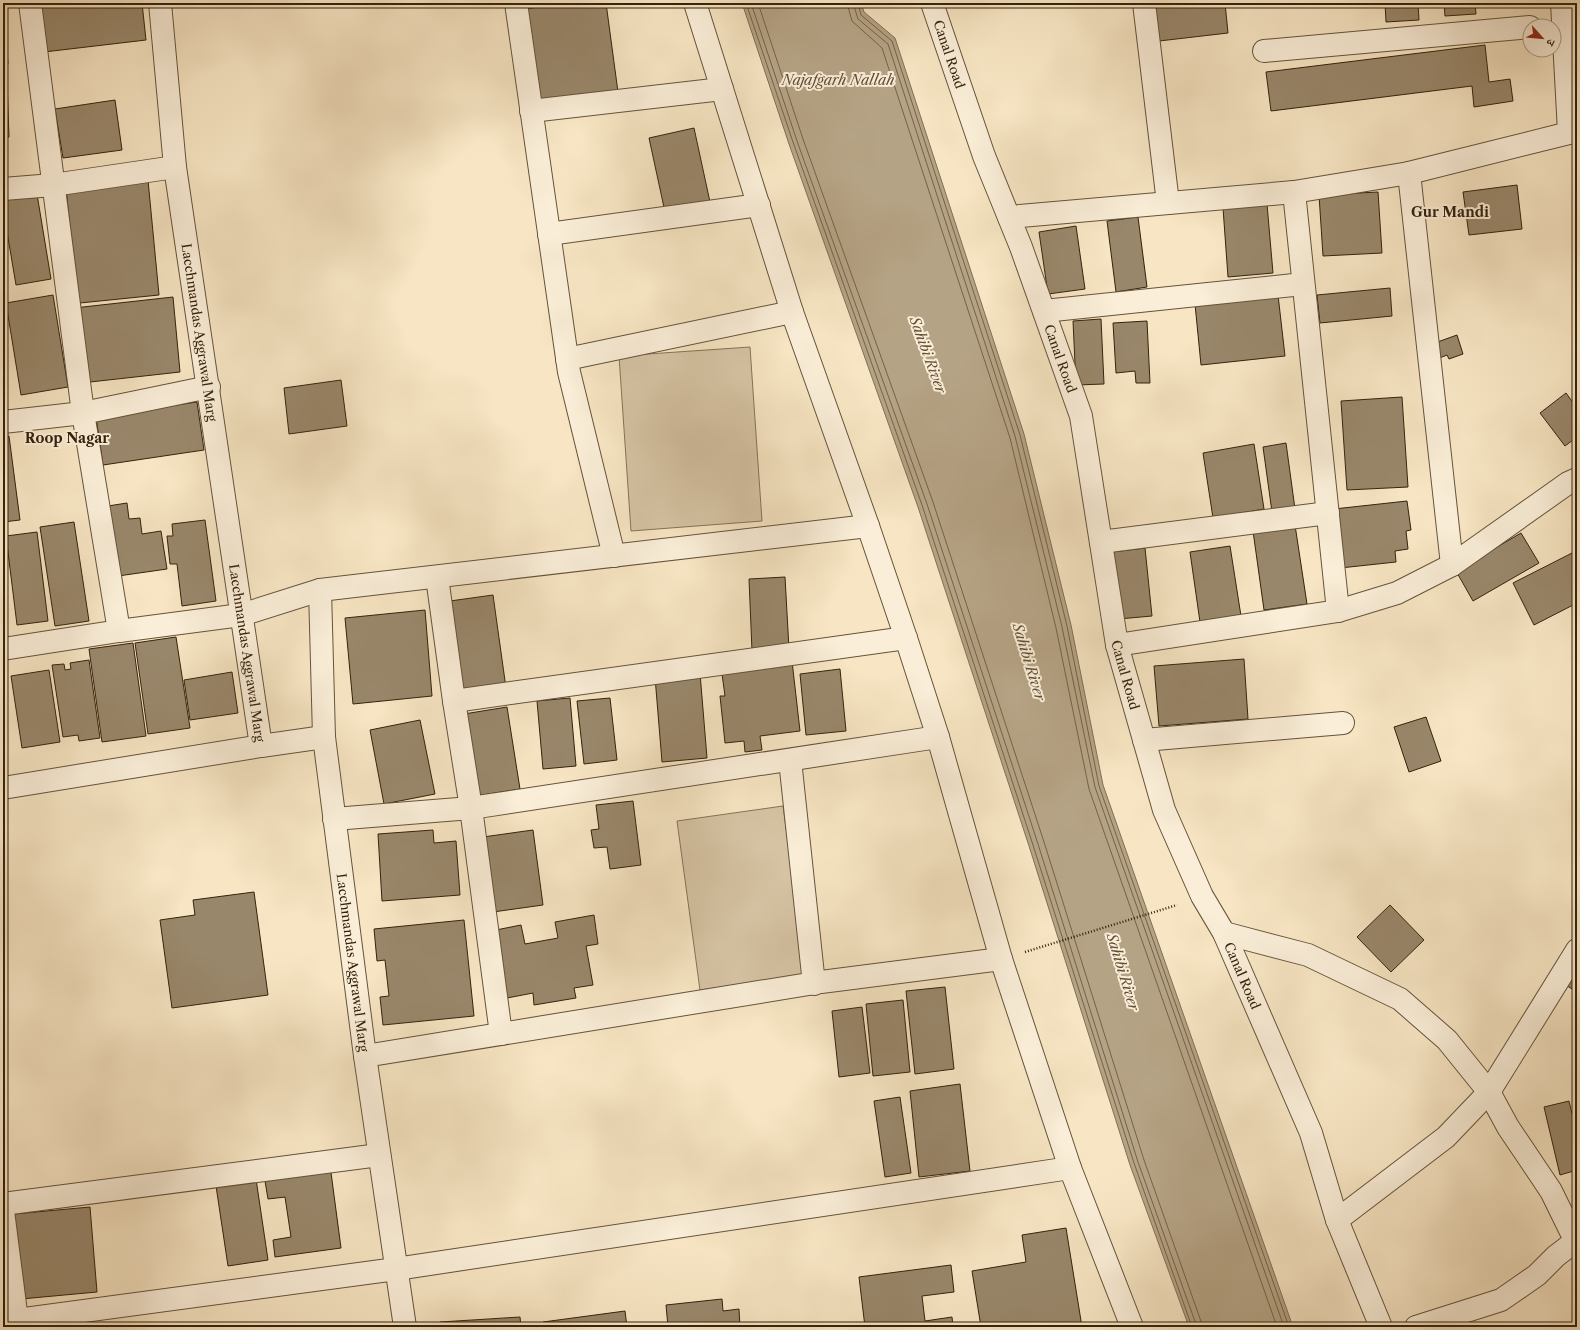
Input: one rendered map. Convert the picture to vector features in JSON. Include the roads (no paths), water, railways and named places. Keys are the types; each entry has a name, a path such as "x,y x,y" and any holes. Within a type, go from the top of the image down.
{"street":[{"path":"30,3 83,413 119,631"},
{"name":"Lacchmandas Aggrawal Marg","path":"160,3 175,167 209,387 261,746 324,737 365,1056 404,1327"},
{"path":"516,3 567,359 614,556"},
{"path":"695,3 792,312 868,526 938,737 1001,959 1070,1168 1132,1327"},
{"name":"Canal Road","path":"932,3 984,156 1009,217 1081,416 1117,645 1164,810 1202,896 1224,933 1311,1133 1337,1220 1381,1327"},
{"path":"1144,3 1168,203"},
{"path":"1264,51 1522,28"},
{"path":"1009,217 1294,192 1409,173 1573,131 1562,58"},
{"path":"531,111 722,89"},
{"path":"3,189 54,185 175,167"},
{"path":"1409,173 1452,565"},
{"path":"1294,192 1338,611"},
{"path":"549,234 759,205"},
{"path":"1044,311 1303,284"},
{"path":"567,359 792,312"},
{"path":"3,422 83,413 209,387"},
{"path":"1117,645 1338,611 1397,593 1452,565 1568,483 1577,479"},
{"path":"1101,542 1328,514"},
{"path":"3,649 119,631 241,615 320,590 868,526"},
{"path":"437,577 454,701 471,808 501,1034"},
{"path":"320,590 324,737"},
{"path":"454,701 906,638"},
{"path":"1144,740 1343,723"},
{"path":"334,819 471,808 938,737"},
{"path":"3,788 261,746"},
{"path":"790,760 814,984"},
{"path":"1224,933 1308,955 1400,999 1447,1040 1489,1092 1508,1127 1551,1191 1576,1240 1537,1275 1501,1300 1416,1327"},
{"path":"1337,1220 1446,1137 1489,1092 1577,950"},
{"path":"365,1056 814,984 1001,959"},
{"path":"3,1204 379,1154"},
{"path":"3,1211 13,1323 396,1269 1070,1168"}],"water":[{"name":"Najafgarh Nallah","path":"742,3 861,3 864,12 895,38 1024,434 1071,625 1103,785 1293,1327 1189,1327 1130,1165 1029,846 918,507 789,144"}],"district":[{"name":"Gur Mandi","path":"1450,212"},
{"name":"Roop Nagar","path":"67,438"}],"water label":[{"name":"Sahibi River","path":"928,355"},
{"name":"Sahibi River","path":"1029,662"},
{"name":"Sahibi River","path":"1123,972"}]}
